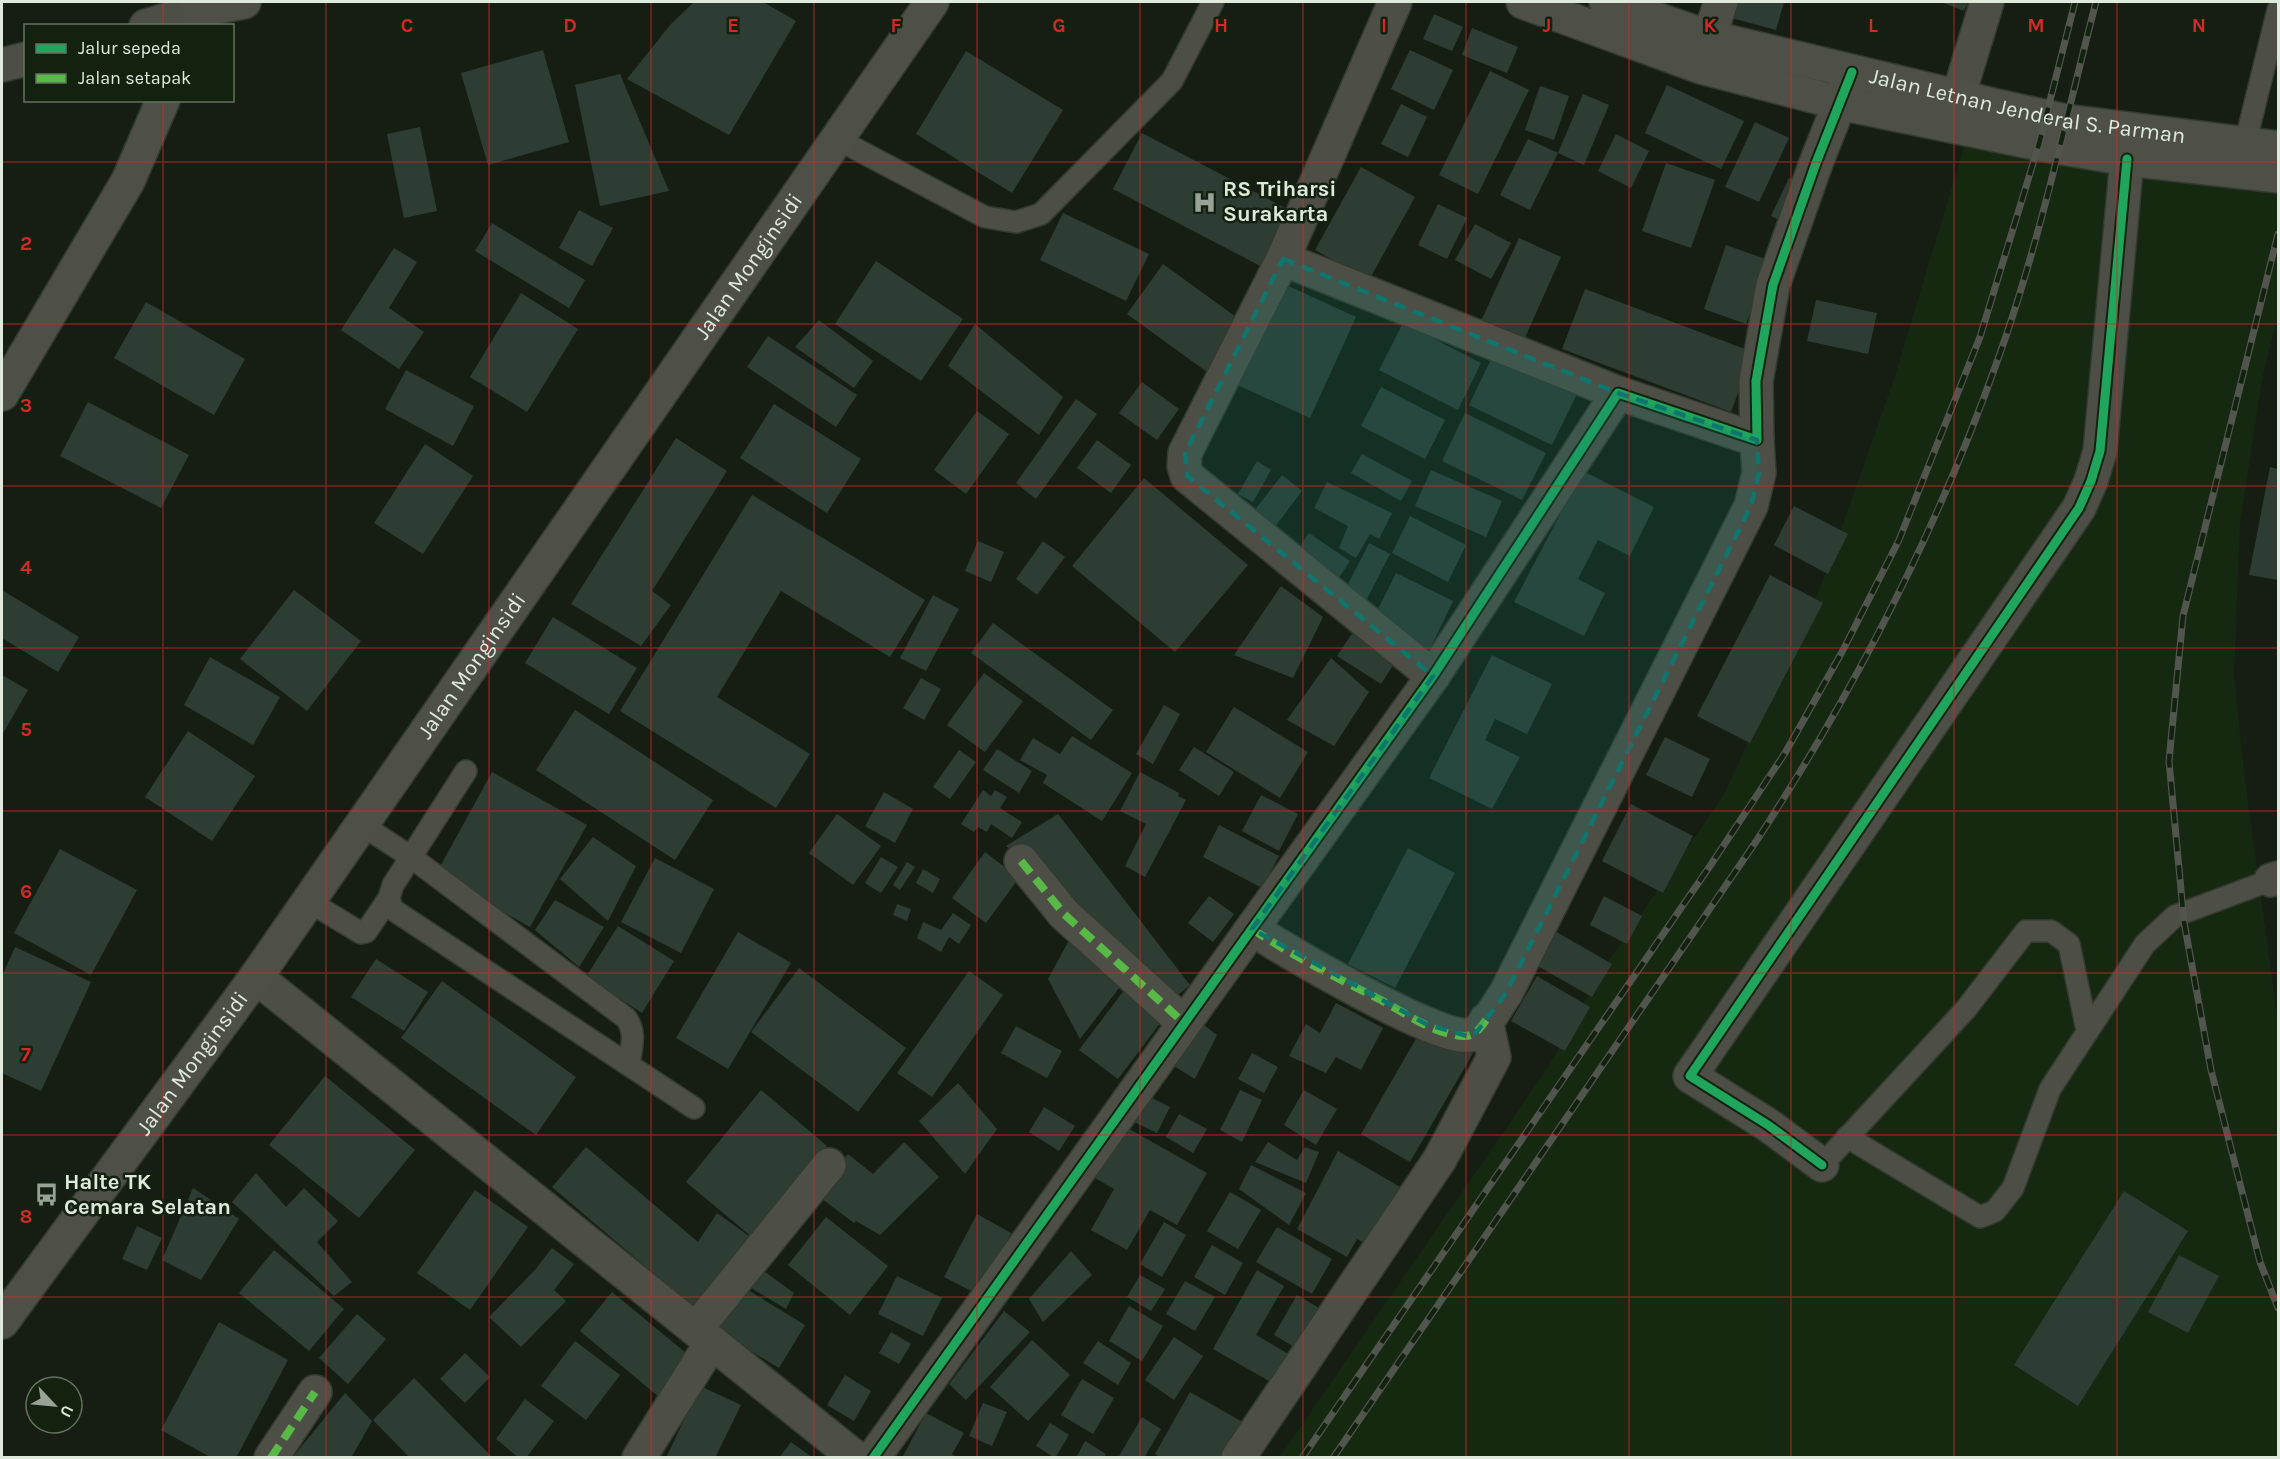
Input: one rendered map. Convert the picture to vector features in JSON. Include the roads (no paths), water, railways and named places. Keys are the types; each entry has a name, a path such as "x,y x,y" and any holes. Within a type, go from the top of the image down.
{"main road":[{"path":"195,13 243,2"},
{"name":"Jalan Monginsidi","path":"2,1322 256,977 932,2"},
{"name":"Jalan Letnan Jenderal S. Parman","path":"1523,2 1701,66 1840,103 2039,144 2127,159 2278,176"},
{"name":"Jalan Letnan Jenderal S. Parman","path":"1606,2 1708,37 2067,121 2278,148"},
{"path":"2,394 128,181 162,102"}],"street":[{"path":"1395,2 1283,259 1185,453 1184,466 1187,476 1433,676"},
{"path":"1708,37 1721,2"},
{"path":"1958,97 1987,2"},
{"path":"154,24 195,13"},
{"path":"2,65 24,60"},
{"path":"1252,929 1280,948 1426,1024 1455,1035 1467,1036 1476,1033 1506,993 1751,507 1759,473 1756,381 1773,285 1852,72"},
{"path":"1822,1165 1768,1125 1690,1077 2079,508 2091,481 2100,451 2127,159"},
{"path":"1283,259 1618,393 1757,440"},
{"path":"873,1458 1433,676 1618,393"},
{"path":"1021,861 1064,914 1184,1023"},
{"path":"256,977 856,1458"},
{"path":"1238,1458 1440,1159 1494,1057 1486,1020"},
{"path":"639,1458 704,1336 829,1165"},
{"path":"271,1458 315,1392"}],"lane":[{"path":"837,139 985,217 1016,222 1041,214 1172,81 1213,2"},
{"path":"2245,144 2278,10"},
{"path":"308,901 361,933 366,932 389,898 393,885 466,771"},
{"path":"362,825 411,857 626,1018 632,1026 633,1037 629,1065"},
{"path":"1847,1137 1980,1217 1995,1211 2013,1188 2050,1089 2145,944 2175,916 2275,879"},
{"path":"389,898 392,909 403,918 694,1108"},
{"path":"1822,1165 1966,1009 2026,932 2050,931 2068,944 2087,1030"}],"railway":[{"path":"1302,1458 1710,866 1785,753 1842,652 1899,540 1980,337 2039,144 2075,2"},
{"path":"1333,1458 1757,840 1828,725 1892,607 1949,484 2013,315 2051,181 2096,2"},
{"path":"2278,234 2183,616 2169,761 2184,922 2211,1070 2260,1262 2278,1308"}],"place":[{"name":"RS Triharsi Surakarta","path":"1205,202"},
{"name":"Halte TK Cemara Selatan","path":"46,1195"}]}
